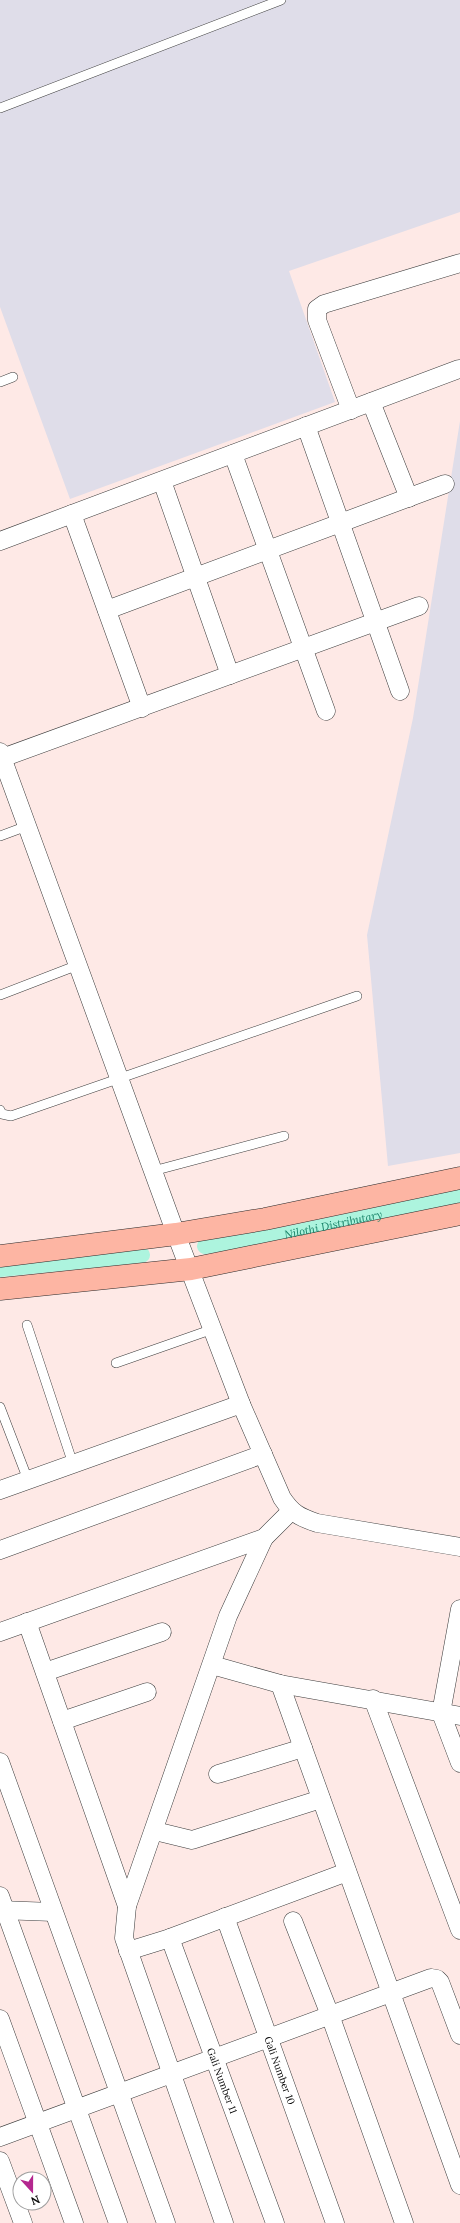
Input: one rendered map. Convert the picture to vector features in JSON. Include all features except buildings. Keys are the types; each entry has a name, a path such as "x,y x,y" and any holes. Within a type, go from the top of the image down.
{"street":[{"path":"351,410 317,320 318,309 324,304 460,263"},
{"path":"0,541 459,369"},
{"path":"371,402 409,498"},
{"path":"306,426 400,691"},
{"path":"233,454 326,711"},
{"path":"162,481 230,675"},
{"path":"106,610 341,524 445,484"},
{"path":"72,514 142,708"},
{"path":"419,606 142,708 1,755 176,1234 191,1269 241,1404 274,1481 291,1511 304,1519 316,1523 460,1547"},
{"path":"0,1256 176,1234 265,1219 460,1178"},
{"path":"0,1289 191,1269 460,1214"},
{"path":"0,1490 241,1404"},
{"path":"0,1550 263,1454"},
{"path":"224,2223 170,2074 124,1938 127,1906 155,1831 228,1616 264,1538 291,1511"},
{"path":"0,1632 264,1538"},
{"path":"460,1609 442,1713 460,1763"},
{"path":"27,1622 127,1906"},
{"path":"45,1672 162,1632"},
{"path":"212,1665 280,1684 373,1699 460,1716"},
{"path":"280,1684 460,2185"},
{"path":"62,1721 147,1692"},
{"path":"373,1699 460,1930"},
{"path":"218,1774 303,1748"},
{"path":"0,1762 166,2223"},
{"path":"155,1831 192,1840 321,1800"},
{"path":"128,1951 170,1938 347,1872"},
{"path":"53,1912 2,1906 118,2223"},
{"name":"Gali Number 10","path":"224,1917 335,2223"},
{"path":"293,1921 330,2015 404,2223"},
{"name":"Gali Number 11","path":"170,1938 275,2223"},
{"path":"0,2136 431,1978 437,1979 440,1982 460,2035"},
{"path":"0,2019 74,2223"},
{"path":"0,2161 23,2223"}],"lane":[{"path":"0,108 282,0"},
{"path":"0,382 13,377"},
{"path":"0,836 27,826"},
{"path":"0,995 78,966"},
{"path":"0,1110 2,1114 11,1116 357,996"},
{"path":"153,1171 284,1136"},
{"path":"27,1325 73,1464"},
{"path":"116,1363 213,1329"},
{"path":"0,1407 28,1480"}],"shaded area":[{"path":"0,0 460,0 460,212 289,271 335,402 70,499 0,307"},
{"path":"460,421 460,1153 388,1166 367,935 413,718"}],"waterway":[{"name":"Nilothi Distributary","path":"205,1246 289,1234 460,1197"},
{"name":"Nilothi Distributary","path":"0,1269 142,1255"}]}
